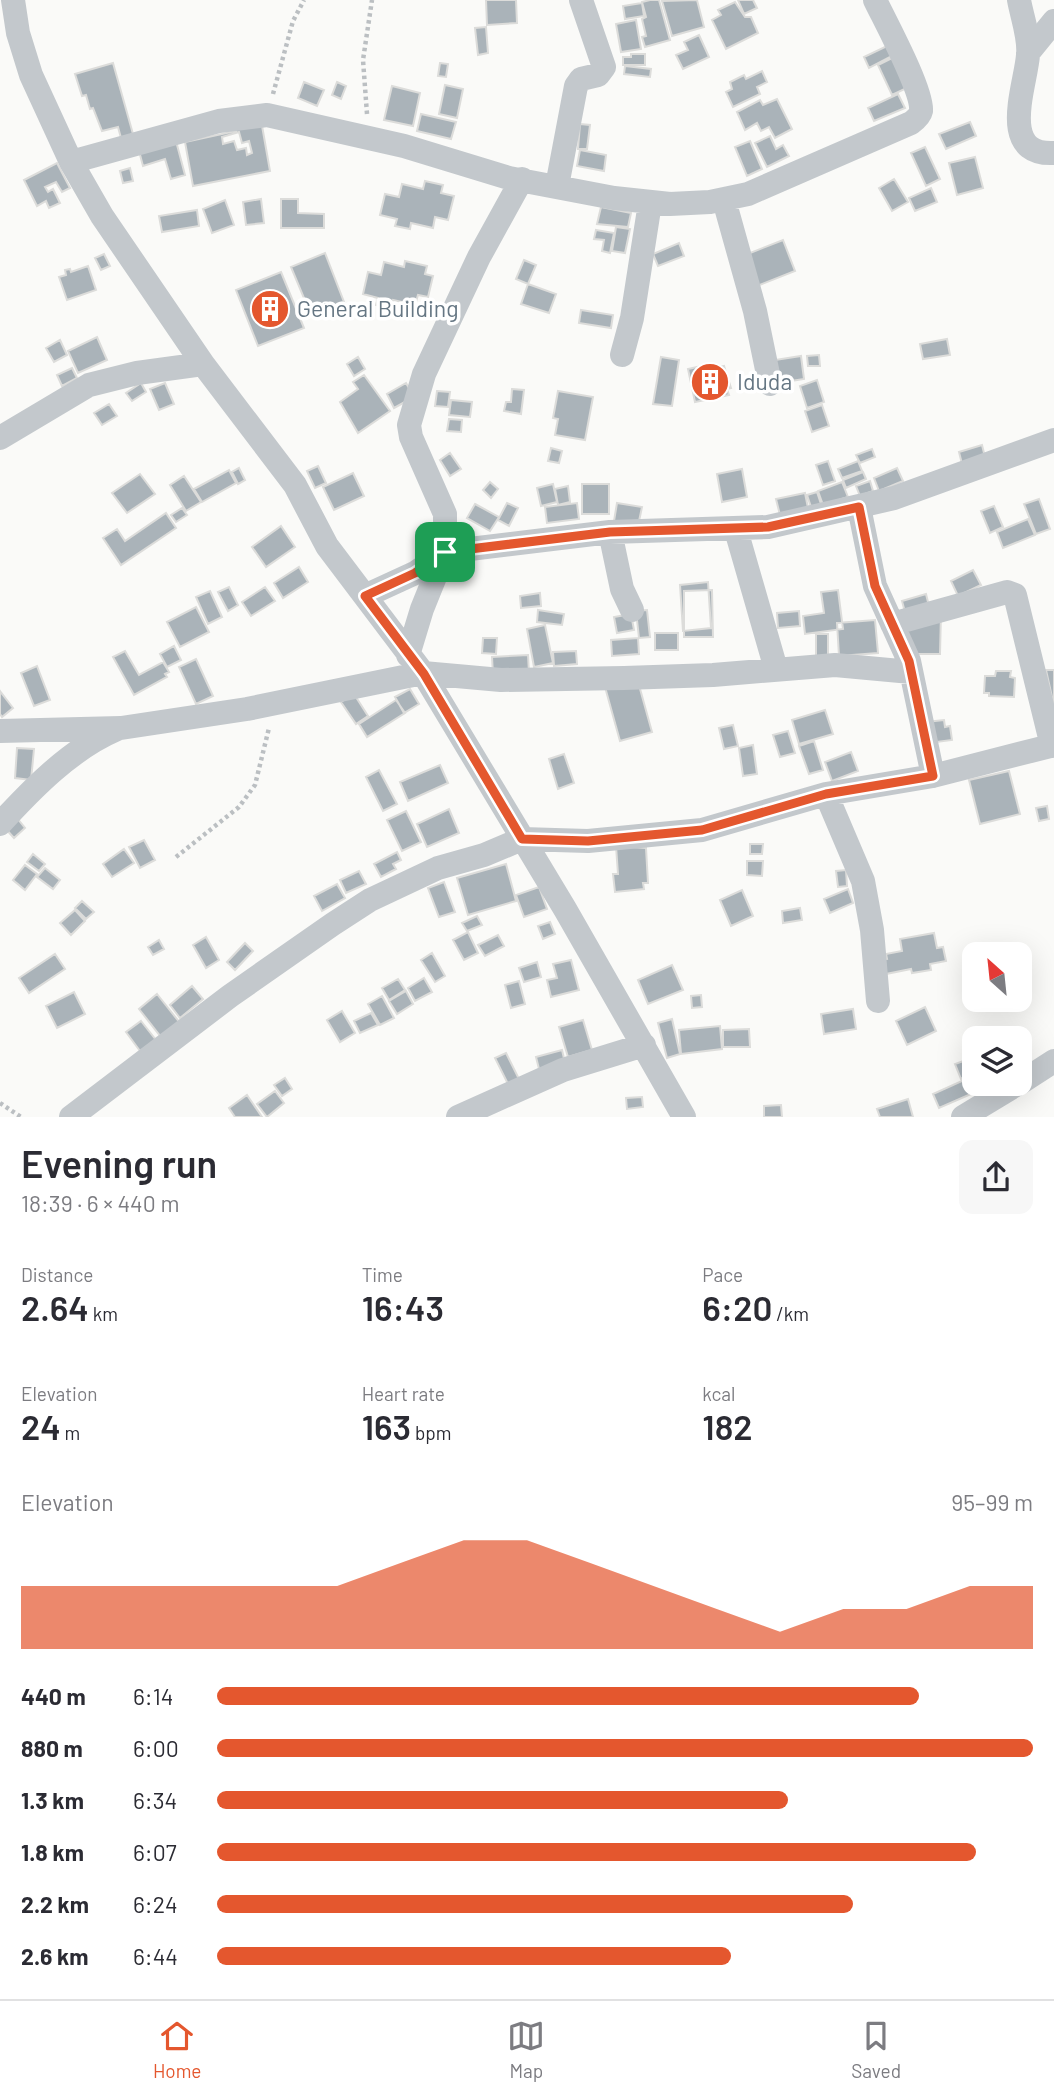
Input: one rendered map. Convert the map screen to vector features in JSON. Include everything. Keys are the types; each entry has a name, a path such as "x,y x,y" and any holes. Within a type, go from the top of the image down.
{"street":[{"path":"0,9 6,0"},
{"path":"13,0 18,33 31,75 71,162 127,256 203,364 295,485 327,546 416,664 522,839 684,1117"},
{"path":"557,186 576,86 581,79 598,75 604,67 581,0"},
{"path":"71,162 219,121 267,115 404,146 522,180 650,203 724,200 780,181 856,149 911,124 918,117 921,110 917,91 875,0"},
{"path":"1019,0 1028,53 1018,126 1034,150 1041,154 1054,153"},
{"path":"1028,53 1054,21"},
{"path":"416,664 422,609 445,552 445,514 411,436 409,425 424,374 448,328 460,295 522,180"},
{"path":"724,200 755,311 770,384"},
{"path":"622,355 632,318 650,203"},
{"path":"0,438 70,395 98,382 137,373 203,364"},
{"path":"365,596 415,573 445,552 610,532 768,527 859,507 943,482 1054,440"},
{"path":"859,507 875,586 909,661 933,776"},
{"path":"736,530 776,669"},
{"path":"610,532 622,589 632,610"},
{"path":"71,1117 230,996 370,900 438,868 484,855 522,839 588,841 702,830 826,794 933,776 1053,745 1015,595 1007,592 892,624"},
{"path":"0,731 121,728 274,704 416,664 501,680 713,675 835,665 911,672"},
{"path":"0,824 76,752 96,738 121,728"},
{"path":"826,794 863,881 872,930 878,1001"},
{"path":"458,1117 563,1070 643,1045"},
{"path":"1032,1075 1054,1061"},
{"path":"963,1117 998,1096"}],"path":[{"path":"267,115 293,21 304,0"},
{"path":"368,139 363,60 372,0"},
{"path":"176,857 239,807 254,785 274,704"},
{"path":"0,1103 21,1117"}],"building":[{"path":"486,0 516,0 517,23 487,25"},
{"path":"659,0 670,40 645,47 642,37 646,36 642,19 646,17 642,2"},
{"path":"697,0 704,27 672,36 662,1"},
{"path":"738,0 753,0 757,8 744,14"},
{"path":"735,2 745,17 751,17 758,33 726,49 712,20 721,15 718,10"},
{"path":"642,3 644,16 625,19 623,6"},
{"path":"636,20 641,49 621,52 616,24"},
{"path":"486,27 488,53 478,55 475,28"},
{"path":"699,35 709,57 683,69 676,55 688,50 684,42"},
{"path":"889,45 894,55 869,68 864,57"},
{"path":"631,54 645,54 645,65 623,65 623,57 631,57"},
{"path":"896,56 911,86 892,95 878,65"},
{"path":"113,63 133,134 121,138 118,127 102,131 86,95 82,96 75,74"},
{"path":"440,63 448,64 446,77 438,76"},
{"path":"625,66 651,69 650,77 624,74"},
{"path":"762,71 767,82 757,87 760,94 733,107 726,92 732,89 730,82 744,75 746,79"},
{"path":"304,82 324,90 317,106 298,98"},
{"path":"337,82 346,86 341,99 332,95"},
{"path":"445,85 463,89 457,118 439,114"},
{"path":"392,86 420,93 413,126 384,120"},
{"path":"898,94 905,108 874,121 868,108"},
{"path":"777,99 792,129 775,138 769,127 761,131 757,123 745,130 737,112 760,100 763,105"},
{"path":"421,114 456,122 451,139 417,131"},
{"path":"261,120 270,171 193,186 185,142 236,131 235,125","holes":["239,132 242,143 249,141 252,153 247,155 246,148 237,150 234,141 223,144 222,137"]},
{"path":"970,122 976,136 946,149 939,134"},
{"path":"580,124 590,125 587,149 578,149"},
{"path":"770,136 776,149 783,145 789,156 767,167 755,143"},
{"path":"176,141 185,175 171,179 165,159 143,166 139,151"},
{"path":"750,141 762,169 747,176 735,147"},
{"path":"925,147 940,179 926,186 911,153"},
{"path":"580,150 606,155 604,171 577,166"},
{"path":"975,157 983,188 957,195 949,163"},
{"path":"57,163 70,188 62,192 56,182 45,187 48,192 53,189 60,203 49,208 46,201 37,206 24,180"},
{"path":"130,168 133,181 123,183 120,171"},
{"path":"894,179 908,202 892,211 879,188"},
{"name":"General Building","path":"425,181 443,185 441,193 454,196 448,220 435,217 433,228 411,223 410,229 395,226 397,219 380,215 385,194 399,197 402,184 423,189"},
{"path":"931,188 937,202 915,211 909,198"},
{"path":"261,199 264,223 246,225 243,202"},
{"path":"281,199 298,199 298,213 324,214 324,228 281,228"},
{"path":"225,200 234,225 212,233 203,209"},
{"path":"601,207 631,213 628,227 597,224"},
{"path":"197,210 199,226 162,232 159,216"},
{"path":"616,227 630,229 625,253 612,251"},
{"path":"596,230 614,233 610,253 602,251 604,240 594,239"},
{"path":"783,240 795,271 757,286 745,255"},
{"path":"679,243 684,256 658,266 653,254"},
{"path":"325,253 344,302 311,315 291,267"},
{"path":"104,254 110,266 101,270 95,258"},
{"path":"524,260 536,265 528,284 516,279"},
{"path":"405,261 427,266 425,274 433,276 428,297 418,295 415,305 393,300 390,308 376,305 378,298 363,294 368,272 381,275 384,262 404,267"},
{"path":"88,266 96,290 67,300 59,277 66,275 65,270 70,269 71,272"},
{"name":"General Building","path":"281,272 304,328 258,346 236,290"},
{"path":"528,284 556,294 549,313 521,304"},
{"path":"581,310 613,315 611,328 579,323"},
{"path":"97,337 107,360 78,373 68,351"},
{"path":"947,339 950,355 923,359 920,344"},
{"path":"60,340 67,355 54,362 46,348"},
{"path":"819,355 820,366 808,366 807,356"},
{"path":"801,356 804,379 778,383 775,360"},
{"path":"358,357 365,369 354,376 347,364"},
{"path":"661,357 679,360 672,406 653,404"},
{"name":"Iduda","path":"706,365 706,370 724,366 731,388 727,389 729,395 695,402 688,369"},
{"path":"72,368 77,378 62,386 57,375"},
{"path":"364,375 390,411 358,433 340,402 358,389 353,382"},
{"path":"817,380 824,402 807,408 800,386"},
{"path":"141,383 146,392 132,401 126,393"},
{"path":"165,383 174,404 159,410 150,389"},
{"path":"406,383 414,397 394,408 387,394"},
{"path":"512,389 524,390 521,414 504,411 506,402 511,402"},
{"path":"437,391 450,392 448,407 435,406"},
{"path":"558,391 593,397 585,440 555,435 558,419 553,418"},
{"path":"451,400 472,402 470,417 449,415"},
{"path":"109,404 117,416 102,425 94,413"},
{"path":"822,405 829,426 812,432 805,411"},
{"path":"449,419 462,420 461,432 447,431"},
{"path":"982,445 985,457 962,464 959,452"},
{"path":"551,448 562,451 559,463 548,461"},
{"path":"872,449 875,457 860,463 856,455"},
{"path":"450,453 461,469 450,476 440,460"},
{"path":"828,461 835,481 823,485 816,465"},
{"path":"858,461 862,471 842,478 838,469"},
{"path":"318,466 326,483 315,488 307,471"},
{"path":"239,468 245,480 238,484 232,472"},
{"path":"897,468 903,481 879,491 874,478"},
{"path":"742,469 747,497 722,502 717,474"},
{"path":"229,470 236,483 202,502 194,489"},
{"path":"863,472 866,479 846,488 843,480"},
{"path":"353,473 364,496 334,510 323,487"},
{"path":"140,474 155,494 127,513 112,493"},
{"path":"184,476 201,502 186,511 170,485"},
{"path":"870,481 873,491 860,496 856,486"},
{"path":"490,482 498,489 491,498 483,490"},
{"path":"842,482 848,497 823,505 818,491"},
{"path":"553,484 557,502 541,506 537,488"},
{"path":"582,484 609,484 609,514 582,514"},
{"path":"568,486 570,502 558,505 555,489"},
{"path":"817,492 821,504 811,507 807,495"},
{"path":"805,493 808,508 780,515 776,499"},
{"path":"1039,499 1050,529 1036,534 1024,504"},
{"path":"507,503 518,508 509,526 498,520"},
{"path":"577,503 579,519 547,523 545,507"},
{"path":"617,503 642,507 638,526 614,521"},
{"path":"475,504 499,517 490,531 467,518"},
{"path":"994,506 1003,527 990,533 981,511"},
{"path":"182,508 187,515 176,522 171,515"},
{"path":"166,513 176,528 121,565 103,538 117,529 125,541"},
{"path":"1028,519 1035,535 1003,548 997,532"},
{"path":"281,526 295,547 266,567 252,547"},
{"path":"299,567 308,582 283,598 274,583"},
{"path":"973,570 981,585 958,596 951,581"},
{"path":"708,582 711,628 683,631 680,585"},
{"path":"229,587 238,605 228,611 218,592"},
{"path":"265,587 275,601 251,616 242,602"},
{"path":"712,590 713,637 684,637 684,591"},
{"path":"838,590 843,629 805,634 803,616 824,613 821,592"},
{"path":"210,591 222,617 208,624 196,597"},
{"path":"540,593 541,606 521,608 520,596"},
{"path":"926,594 930,610 906,616 902,601"},
{"path":"196,607 209,632 180,647 167,622"},
{"path":"538,610 564,614 562,625 537,622"},
{"path":"647,610 650,637 639,638 636,611"},
{"path":"799,611 800,626 778,628 777,613"},
{"path":"900,612 941,613 940,654 899,654"},
{"path":"631,614 634,630 617,633 614,617"},
{"path":"875,620 878,653 839,656 837,623"},
{"path":"545,625 553,663 534,667 527,629"},
{"path":"655,633 678,633 678,650 655,650"},
{"path":"816,634 828,634 828,657 816,658"},
{"path":"483,638 497,638 496,654 482,653"},
{"path":"638,638 639,654 612,656 611,640"},
{"path":"174,646 181,660 167,667 160,654"},
{"path":"125,651 139,675 163,662 169,672 165,674 167,677 134,695 113,657"},
{"path":"576,651 577,664 554,666 553,652"},
{"path":"528,655 529,673 493,675 492,657"},
{"path":"196,659 213,696 196,704 179,667"},
{"path":"37,666 50,700 34,706 21,673"},
{"path":"1046,670 1054,670 1054,706"},
{"path":"996,671 1011,671 1010,677 1015,678 1014,697 989,696 989,693 984,693 985,676 995,676"},
{"path":"637,678 652,732 620,741 605,687"},
{"path":"410,689 419,704 404,713 395,697"},
{"path":"0,691 13,708 2,717 0,714"},
{"path":"354,694 368,716 356,724 341,702"},
{"path":"396,700 405,713 367,737 359,724"},
{"path":"825,710 833,734 799,744 792,720"},
{"path":"944,720 945,727 950,726 952,740 929,743 926,722"},
{"path":"733,725 738,746 724,749 719,728"},
{"path":"788,731 795,753 780,757 773,735"},
{"path":"814,741 823,770 809,774 799,746"},
{"path":"753,745 757,774 743,776 739,748"},
{"path":"17,748 34,749 31,780 15,778"},
{"path":"851,752 858,771 832,781 825,762"},
{"path":"564,754 574,783 558,789 549,759"},
{"path":"440,765 448,783 408,801 400,782"},
{"path":"379,770 397,804 383,811 366,777"},
{"path":"1009,771 1020,814 980,824 969,780"},
{"path":"1047,806 1049,819 1039,821 1036,808"},
{"path":"449,809 459,833 427,847 417,824"},
{"path":"406,811 421,842 402,851 387,820"},
{"path":"17,818 25,828 14,838 5,828"},
{"path":"144,840 155,860 140,868 129,847"},
{"path":"750,844 763,844 762,854 750,854"},
{"path":"616,846 646,848 648,883 643,883 644,889 615,892 613,874 618,874"},
{"path":"124,849 134,863 112,877 103,864"},
{"path":"397,852 401,860 393,864 396,869 381,877 374,864"},
{"path":"33,854 45,864 39,871 27,862"},
{"path":"747,861 763,861 762,876 747,875"},
{"path":"506,864 516,901 468,915 457,878"},
{"path":"25,865 37,874 25,890 13,880"},
{"path":"45,868 60,880 53,889 37,877"},
{"path":"846,870 847,886 838,887 836,871"},
{"path":"359,871 366,884 346,893 340,880"},
{"path":"444,882 455,912 439,917 428,888"},
{"path":"337,884 345,898 322,911 314,896"},
{"path":"539,887 547,909 524,917 516,895"},
{"path":"848,889 853,903 830,913 824,899"},
{"path":"742,890 753,916 731,926 720,900"},
{"path":"82,901 94,912 86,919 75,908"},
{"path":"800,908 802,920 783,923 782,911"},
{"path":"75,910 85,921 71,935 60,923"},
{"path":"477,916 482,925 467,931 462,923"},
{"path":"550,922 555,934 543,939 538,926"},
{"path":"468,932 478,953 464,960 453,940"},
{"path":"934,933 937,948 943,947 946,961 930,964 931,970 912,973 911,969 881,975 878,960 887,959 886,954 902,951 900,939"},
{"path":"498,935 504,946 485,956 478,945"},
{"path":"206,937 219,960 206,968 193,945"},
{"path":"159,940 164,949 153,955 148,947"},
{"path":"245,943 253,951 235,970 227,962"},
{"path":"432,953 445,976 435,982 421,960"},
{"path":"55,954 65,969 29,993 19,978"},
{"path":"571,960 579,990 551,997 547,980 557,978 553,964"},
{"path":"537,962 541,977 524,982 519,968"},
{"path":"672,965 683,990 648,1004 638,980"},
{"path":"424,978 432,992 415,1001 408,988"},
{"path":"398,979 405,990 389,1000 382,988"},
{"path":"519,981 525,1004 511,1008 505,985"},
{"path":"192,986 203,999 180,1018 170,1005"},
{"path":"406,991 413,1004 397,1014 389,1001"},
{"path":"74,992 85,1014 57,1028 46,1006"},
{"path":"157,994 180,1023 161,1037 139,1009"},
{"path":"701,995 702,1007 692,1008 691,996"},
{"path":"382,996 394,1018 380,1025 368,1004"},
{"path":"925,1007 936,1031 907,1045 896,1021"},
{"path":"853,1009 856,1029 824,1034 821,1014"},
{"path":"342,1011 355,1033 340,1042 327,1020"},
{"path":"371,1013 378,1025 360,1033 354,1021"},
{"path":"672,1019 680,1054 667,1058 658,1023"},
{"path":"583,1020 592,1050 568,1057 559,1027"},
{"path":"141,1021 156,1040 140,1051 126,1032"},
{"path":"720,1026 722,1049 681,1054 679,1030"},
{"path":"749,1029 750,1047 723,1047 723,1030"},
{"path":"562,1050 566,1067 540,1073 536,1057"},
{"path":"506,1053 519,1079 508,1084 495,1058"},
{"path":"962,1061 961,1079 955,1064"},
{"path":"285,1078 292,1089 282,1096 274,1085"},
{"path":"962,1081 962,1096 966,1096 939,1108 933,1094"},
{"path":"275,1091 284,1103 267,1117 257,1104"},
{"path":"247,1095 262,1117 235,1117 229,1108"},
{"path":"642,1097 643,1107 627,1109 626,1098"},
{"path":"908,1099 913,1117 880,1117 877,1109"},
{"path":"781,1105 782,1117 764,1117 764,1106"}],"place":[{"name":"General Building","path":"270,309"},
{"name":"Iduda","path":"710,382"}],"route":[{"path":"859,507 875,586 909,661 933,776 826,794 702,830 588,841 522,839 424,674 365,596 415,573 445,552 610,532 768,527 859,507"}]}
